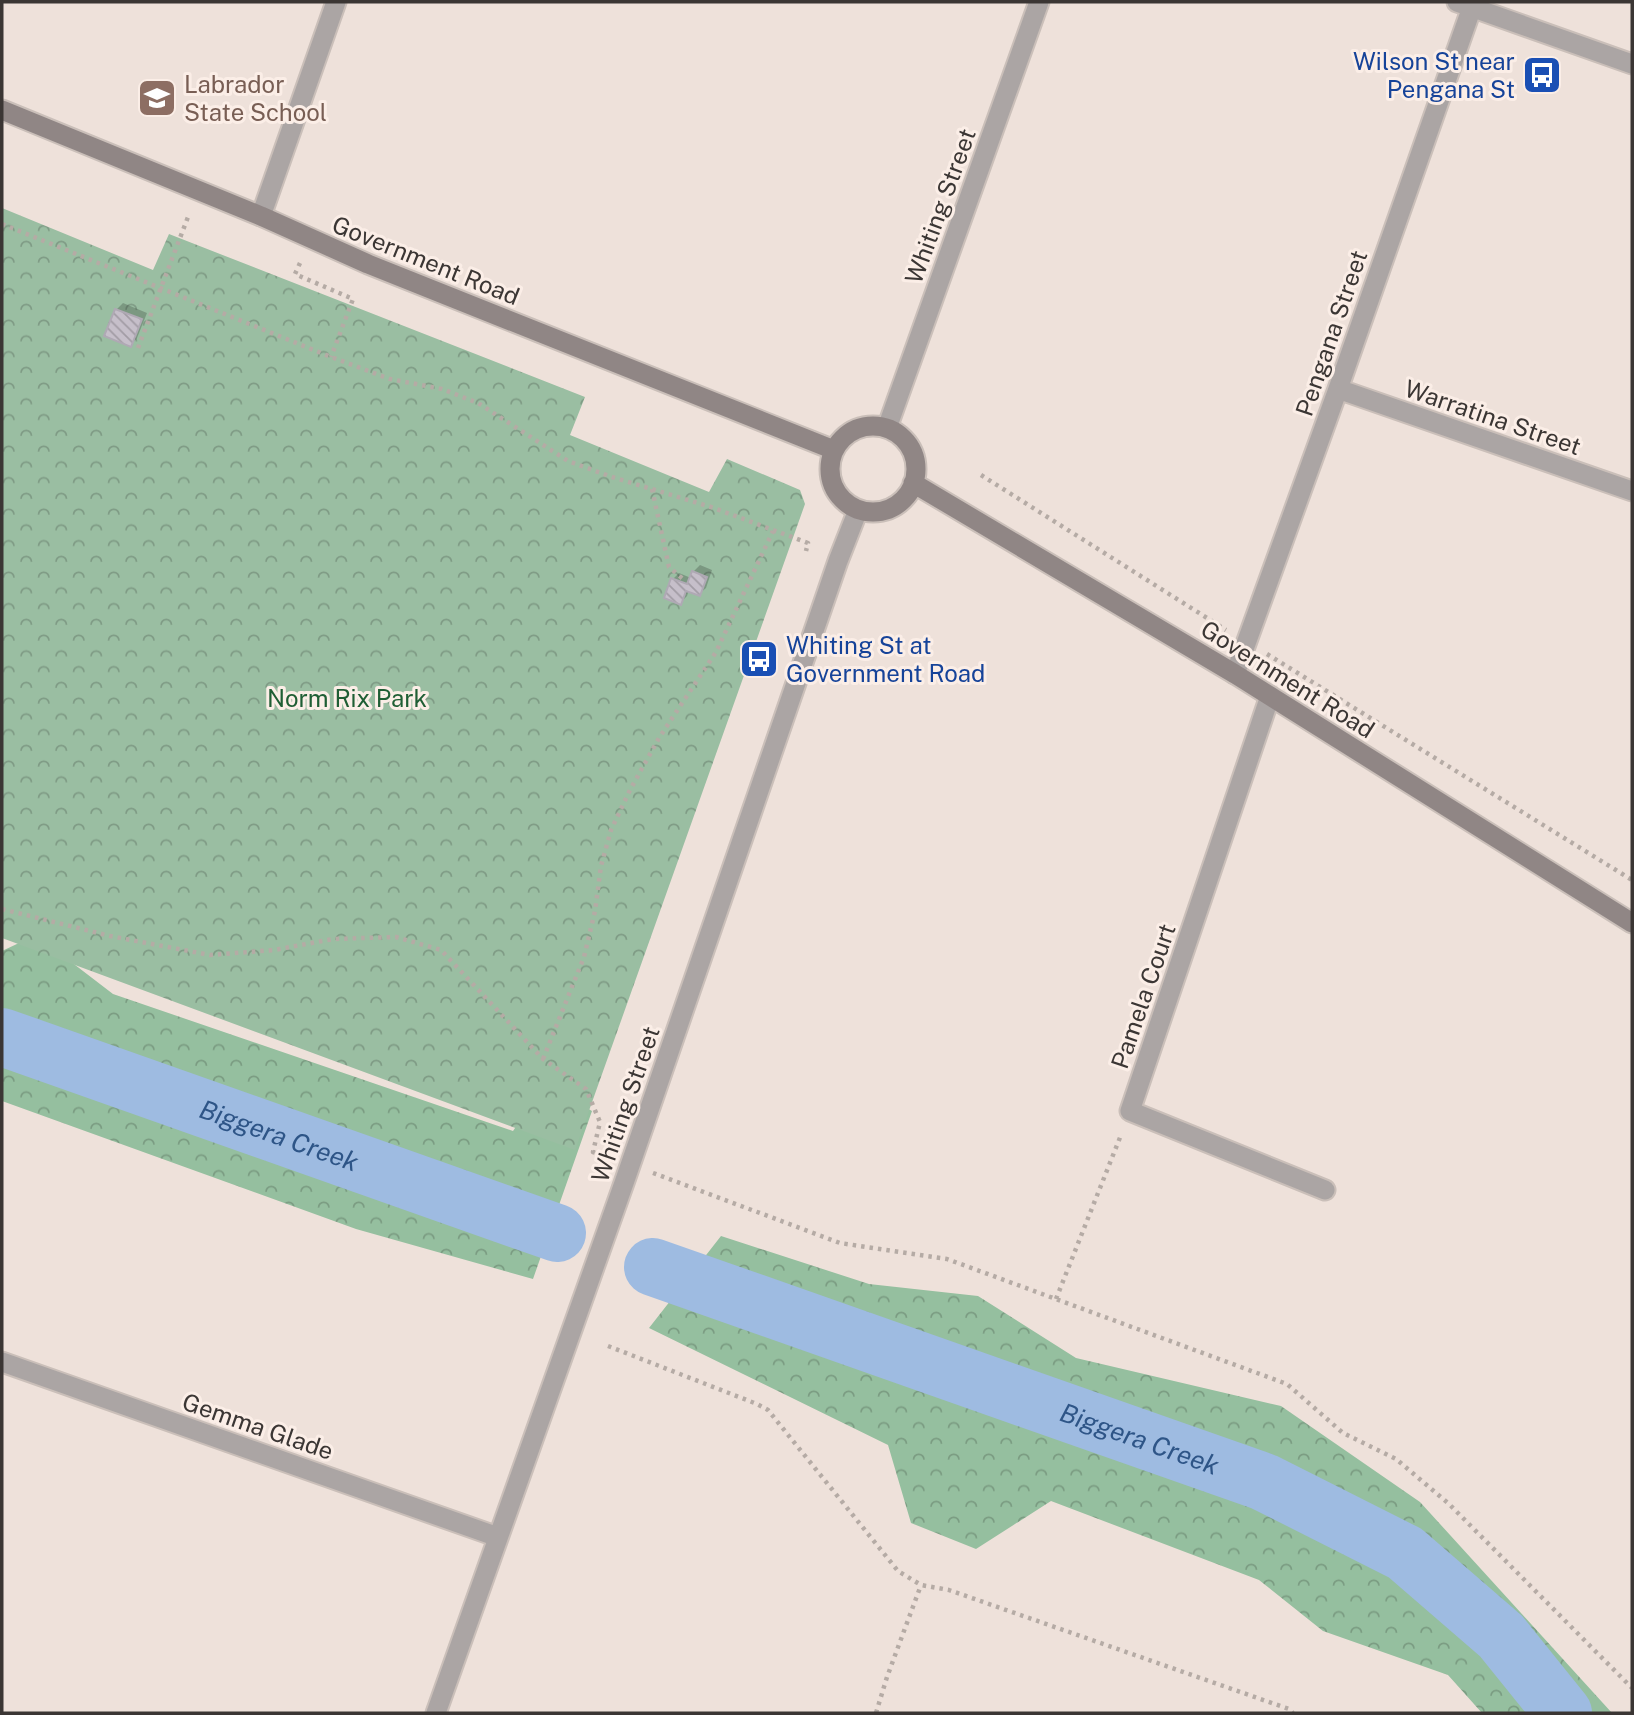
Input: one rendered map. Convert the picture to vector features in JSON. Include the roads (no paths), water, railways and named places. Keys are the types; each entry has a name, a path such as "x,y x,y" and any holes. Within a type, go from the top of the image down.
{"main road":[{"name":"Government Road","path":"2,110 261,216 381,270 834,450"},
{"path":"872,425 887,428 902,436 912,450 916,467 914,483 907,496 885,511 871,513 858,510 845,502 836,491 830,464 834,450 843,437 856,429 872,425"},
{"name":"Government Road","path":"914,483 1235,674 1632,923"}],"street":[{"path":"261,216 336,2"},
{"name":"Whiting Street","path":"887,428 1039,2"},
{"path":"1465,4 1632,64"},
{"name":"Pengana Street","path":"1235,674 1338,389 1465,4"},
{"name":"Warratina Street","path":"1338,389 1632,491"},
{"name":"Whiting Street","path":"436,1713 858,510"},
{"name":"Pamela Court","path":"1270,696 1130,1111 1325,1190"},
{"name":"Gemma Glade","path":"2,1362 498,1537"}],"waterway":[{"name":"Biggera Creek","path":"2,1037 557,1233"},
{"name":"Biggera Creek","path":"653,1267 1264,1482 1405,1553 1501,1636 1563,1713"}],"place":[{"name":"Wilson St near Pengana St","path":"1542,75"},
{"name":"Labrador State School","path":"157,98"},
{"name":"Whiting St at Government Road","path":"759,659"}],"park label":[{"name":"Norm Rix Park","path":"347,698"}]}
